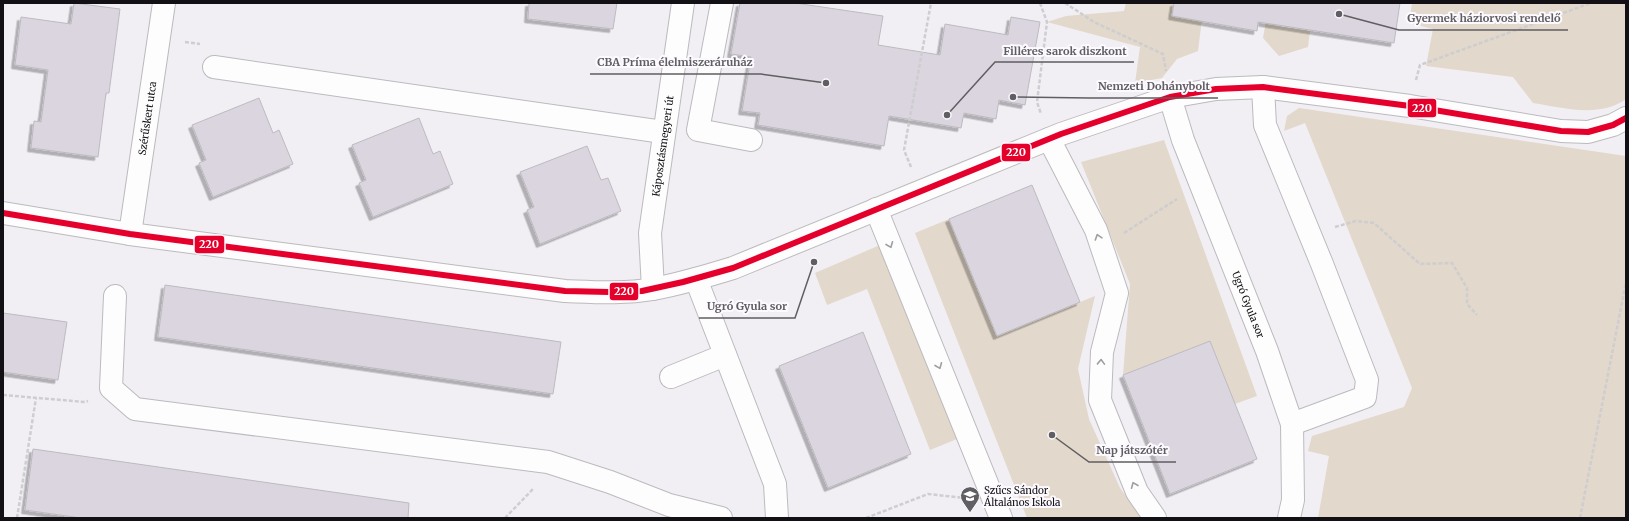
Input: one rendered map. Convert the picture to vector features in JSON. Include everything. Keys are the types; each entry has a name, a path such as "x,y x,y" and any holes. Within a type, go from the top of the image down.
{"street":[{"name":"Szérűskert utca","path":"130,234 164,3"},
{"name":"Káposztásmegyeri út","path":"653,289 650,233 663,132 683,3"},
{"path":"722,3 698,130 751,140"},
{"path":"214,67 663,132"},
{"path":"3,213 130,234 565,291 610,293 653,289 696,279 733,268 1049,139 1170,97 1216,89 1263,87 1410,106 1561,131 1588,132 1613,125 1626,118"},
{"path":"1263,87 1265,126 1367,380 1365,397 1292,424"},
{"name":"Ugró Gyula sor","path":"1170,97 1183,140 1267,351 1292,424 1293,500 1290,518"},
{"path":"1049,139 1096,230 1117,294 1102,352 1100,400 1137,492 1155,518"},
{"path":"876,209 1001,518"},
{"path":"696,279 775,484 777,518"},
{"path":"115,296 111,388 135,409 548,462 610,482 670,505 721,518"},
{"path":"671,377 725,356"}],"path":[{"path":"920,192 904,150 931,3"},
{"path":"1040,3 1047,22 1037,102 1049,139"},
{"path":"1065,3 1094,22 1163,54 1170,97"},
{"path":"1410,106 1420,65 1592,3"},
{"path":"1100,245 1129,230 1183,196 1202,186"},
{"path":"1310,235 1356,221 1374,223 1420,264 1452,263 1467,288 1467,304 1477,315"},
{"path":"1580,518 1626,282"},
{"path":"3,395 85,402 111,388"},
{"path":"17,518 36,398"},
{"path":"505,518 543,479 548,462"},
{"path":"866,518 928,494 973,499 990,491"}],"shaded area":[{"path":"1126,3 1204,3 1198,51 1177,59 1162,78 1135,83 1140,47 1047,22 1066,16 1124,11"},
{"path":"1269,3 1280,3 1277,26 1310,31 1308,47 1279,56 1263,38"},
{"path":"1412,3 1626,3 1626,99 1616,105 1605,108 1593,110 1569,109 1533,103 1513,77 1426,66 1433,29 1409,23"},
{"path":"1299,108 1626,156 1626,518 1318,518 1329,456 1308,451 1312,436 1404,407 1412,388 1305,123 1284,131 1287,116"},
{"path":"1164,140 1257,396 1235,404 1123,375 1130,284 1081,162"},
{"path":"949,219 997,336 1095,296 1078,369 1089,419 1120,488 1142,518 1027,518 915,233"},
{"path":"880,245 957,439 930,450 867,289 827,305 815,273"}],"building":[{"path":"74,3 120,9 109,93 106,93 98,157 31,148 34,121 41,122 48,70 15,65 21,17 71,24"},
{"path":"529,3 617,3 613,29 528,19"},
{"path":"740,3 795,3 883,16 878,45 940,55 945,24 1008,35 1011,17 1040,22 1025,105 999,100 996,119 964,113 961,128 889,116 884,146 758,125 760,113 742,111 751,57 731,54"},
{"path":"1174,3 1400,3 1394,43 1258,22 1257,31 1172,16"},
{"path":"259,98 273,133 279,130 293,164 213,197 199,163 206,160 192,125"},
{"path":"419,118 433,154 440,151 453,184 373,217 359,183 366,180 352,145"},
{"path":"587,146 601,180 608,178 621,211 540,244 527,210 534,207 520,172"},
{"path":"1032,185 1080,302 997,336 949,219"},
{"path":"165,285 561,342 553,394 158,337"},
{"path":"3,313 67,322 58,380 3,372"},
{"path":"863,332 911,454 828,488 779,366"},
{"path":"1210,341 1257,459 1170,494 1123,375"},
{"path":"33,449 409,503 408,518 81,518 25,510"}],"transit line":[{"name":"220","path":"3,213 130,234 565,291 642,291 683,282 733,268 1061,134 1170,97 1216,89 1263,87 1410,106 1561,131 1588,132 1613,125 1626,118"}],"place":[{"name":"Gyermek háziorvosi rendelő","path":"1339,14"},
{"name":"CBA Príma élelmiszeráruház","path":"826,83"},
{"name":"Nemzeti Dohánybolt","path":"1013,97"},
{"name":"Filléres sarok diszkont","path":"947,115"},
{"name":"Ugró Gyula sor","path":"814,262"},
{"name":"Nap játszótér","path":"1052,435"},
{"name":"Szűcs Sándor Általános Iskola","path":"970,513"}]}
